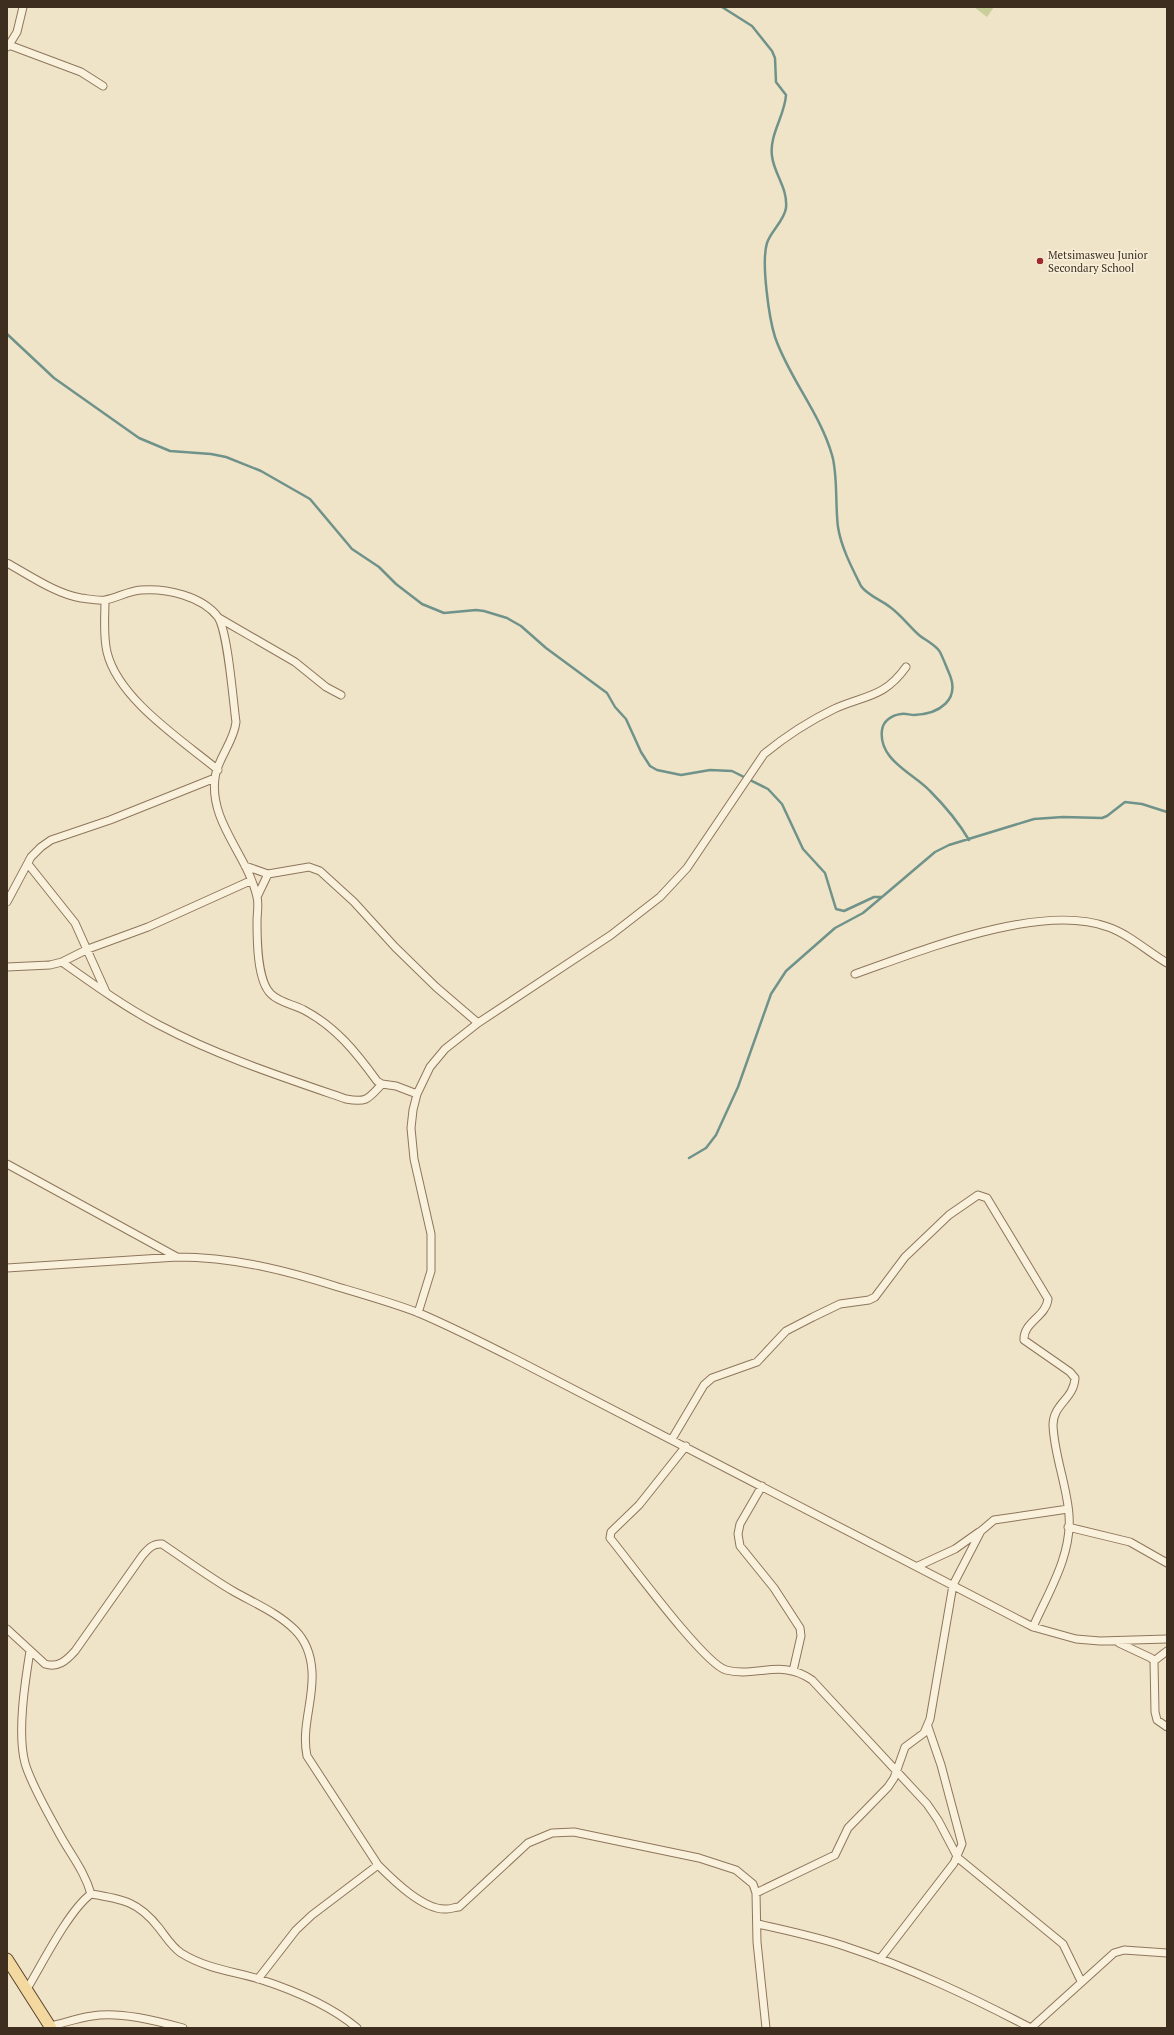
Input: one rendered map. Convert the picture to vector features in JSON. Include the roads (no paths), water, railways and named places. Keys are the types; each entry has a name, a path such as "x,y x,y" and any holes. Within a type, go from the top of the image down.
{"main road":[{"path":"7,1959 51,2027"}],"street":[{"path":"23,7 17,32 8,45 81,72 103,86"},
{"path":"7,563 56,589 79,598 106,600 129,592 143,590 190,596 206,605 218,618 295,662 326,686 341,695"},
{"path":"106,600 105,637 107,652 115,674 124,687 144,709 218,770"},
{"path":"218,618 224,635 236,722 235,731 215,778 216,797 224,828 245,866 257,897 257,925 261,976 270,994 307,1011 346,1041 377,1081 382,1084 396,1086 417,1094"},
{"path":"418,1313 431,1271 431,1251 429,1221 412,1144 413,1110 417,1094 430,1067 445,1049 478,1022 612,935 660,897 687,868 764,754 803,726 836,708 883,691 897,679 906,667"},
{"path":"7,902 28,864 41,847 51,840 110,820 215,778"},
{"path":"28,864 68,913 88,949 106,993"},
{"path":"245,866 268,874 309,867 320,871 354,902 395,947 436,987 478,1022"},
{"path":"257,897 268,874"},
{"path":"7,967 50,965 62,962 88,949 148,927 250,881"},
{"path":"855,974 928,948 1011,925 1041,920 1071,919 1108,927 1167,963"},
{"path":"62,962 106,993 158,1025 224,1056 346,1099 359,1102 367,1100 382,1084"},
{"path":"7,1164 177,1257"},
{"path":"672,1439 704,1385 712,1378 757,1362 786,1332 813,1317 840,1304 869,1300 875,1297 905,1256 949,1215 978,1195 987,1198 1048,1299 1047,1308 1027,1328 1024,1334 1024,1340 1070,1372 1075,1378 1073,1391 1057,1409 1053,1425 1068,1509 1066,1551 1033,1627"},
{"path":"7,1268 177,1257 205,1257 264,1266 307,1277 418,1313 464,1333 686,1446 1033,1627 1076,1639 1117,1642 1167,1639"},
{"path":"686,1446 639,1505 611,1532 610,1538 650,1590 705,1654 719,1667 733,1671 793,1671 812,1680 927,1804 938,1820 958,1858 1064,1944 1081,1981"},
{"path":"762,1486 740,1524 738,1534 740,1546 774,1588 800,1628 801,1636 793,1671"},
{"path":"918,1566 955,1549 994,1520 1068,1509"},
{"path":"1068,1527 1130,1542 1167,1563"},
{"path":"756,1893 835,1855 848,1828 888,1787 905,1747 924,1733 928,1727 953,1585 981,1531"},
{"path":"7,1629 45,1664 52,1666 67,1659 142,1556 150,1547 157,1544 162,1544 218,1582 278,1616 301,1637 307,1647 312,1672 312,1694 304,1743 307,1756 378,1865 393,1880 413,1895 436,1908 447,1909 459,1907 528,1843 552,1833 574,1832 699,1858 727,1867 746,1877 753,1884 756,1893 758,1924 757,1942 766,2028"},
{"path":"1117,1642 1151,1658 1154,1661 1155,1712 1157,1720 1167,1727"},
{"path":"30,1651 22,1708 23,1750 25,1764 45,1807 84,1874 91,1894"},
{"path":"1154,1661 1167,1651"},
{"path":"880,1959 920,1910 958,1858 962,1844 959,1828 928,1727"},
{"path":"258,1979 296,1930 312,1915 378,1865"},
{"path":"91,1894 126,1901 139,1907 149,1915 173,1946 181,1953 223,1972 258,1979 304,1996 345,2018 357,2028"},
{"path":"27,1989 69,1920 85,1899 91,1894"},
{"path":"758,1924 823,1940 880,1959 974,1998 1031,2028 1081,1981 1114,1953 1124,1950 1167,1953"},
{"path":"51,2027 93,2016 108,2016 159,2021 183,2028"}],"waterway":[{"path":"722,7 752,26 772,51 775,58 776,82 786,95 772,148 773,163 785,194 786,208 783,217 771,234 767,243 765,252 766,290 775,337 788,367 820,425 832,455 835,472 839,535 847,557 861,586 867,592 894,610 919,635 938,649 952,683 950,698 945,704 932,712 914,715 904,714 888,719 882,730 882,740 885,750 891,758 923,784 935,796 946,808 969,840"},
{"path":"7,334 54,378 139,438 170,451 211,454 226,457 261,471 310,499 352,549 379,567 396,584 422,604 444,613 476,610 484,611 507,618 521,626 546,648 607,693 615,707 626,719 641,752 650,766 657,770 681,775 710,770 732,771 768,789 782,804 803,849 825,873 836,909 844,911 874,897 882,897 935,852 949,845 1034,819 1063,817 1102,818 1107,816 1125,802 1142,804 1167,812"},
{"path":"689,1158 706,1148 716,1135 738,1087 771,994 786,971 835,928 863,913 882,897"}],"place":[{"name":"Metsimasweu Junior Secondary School","path":"1040,261"}]}
